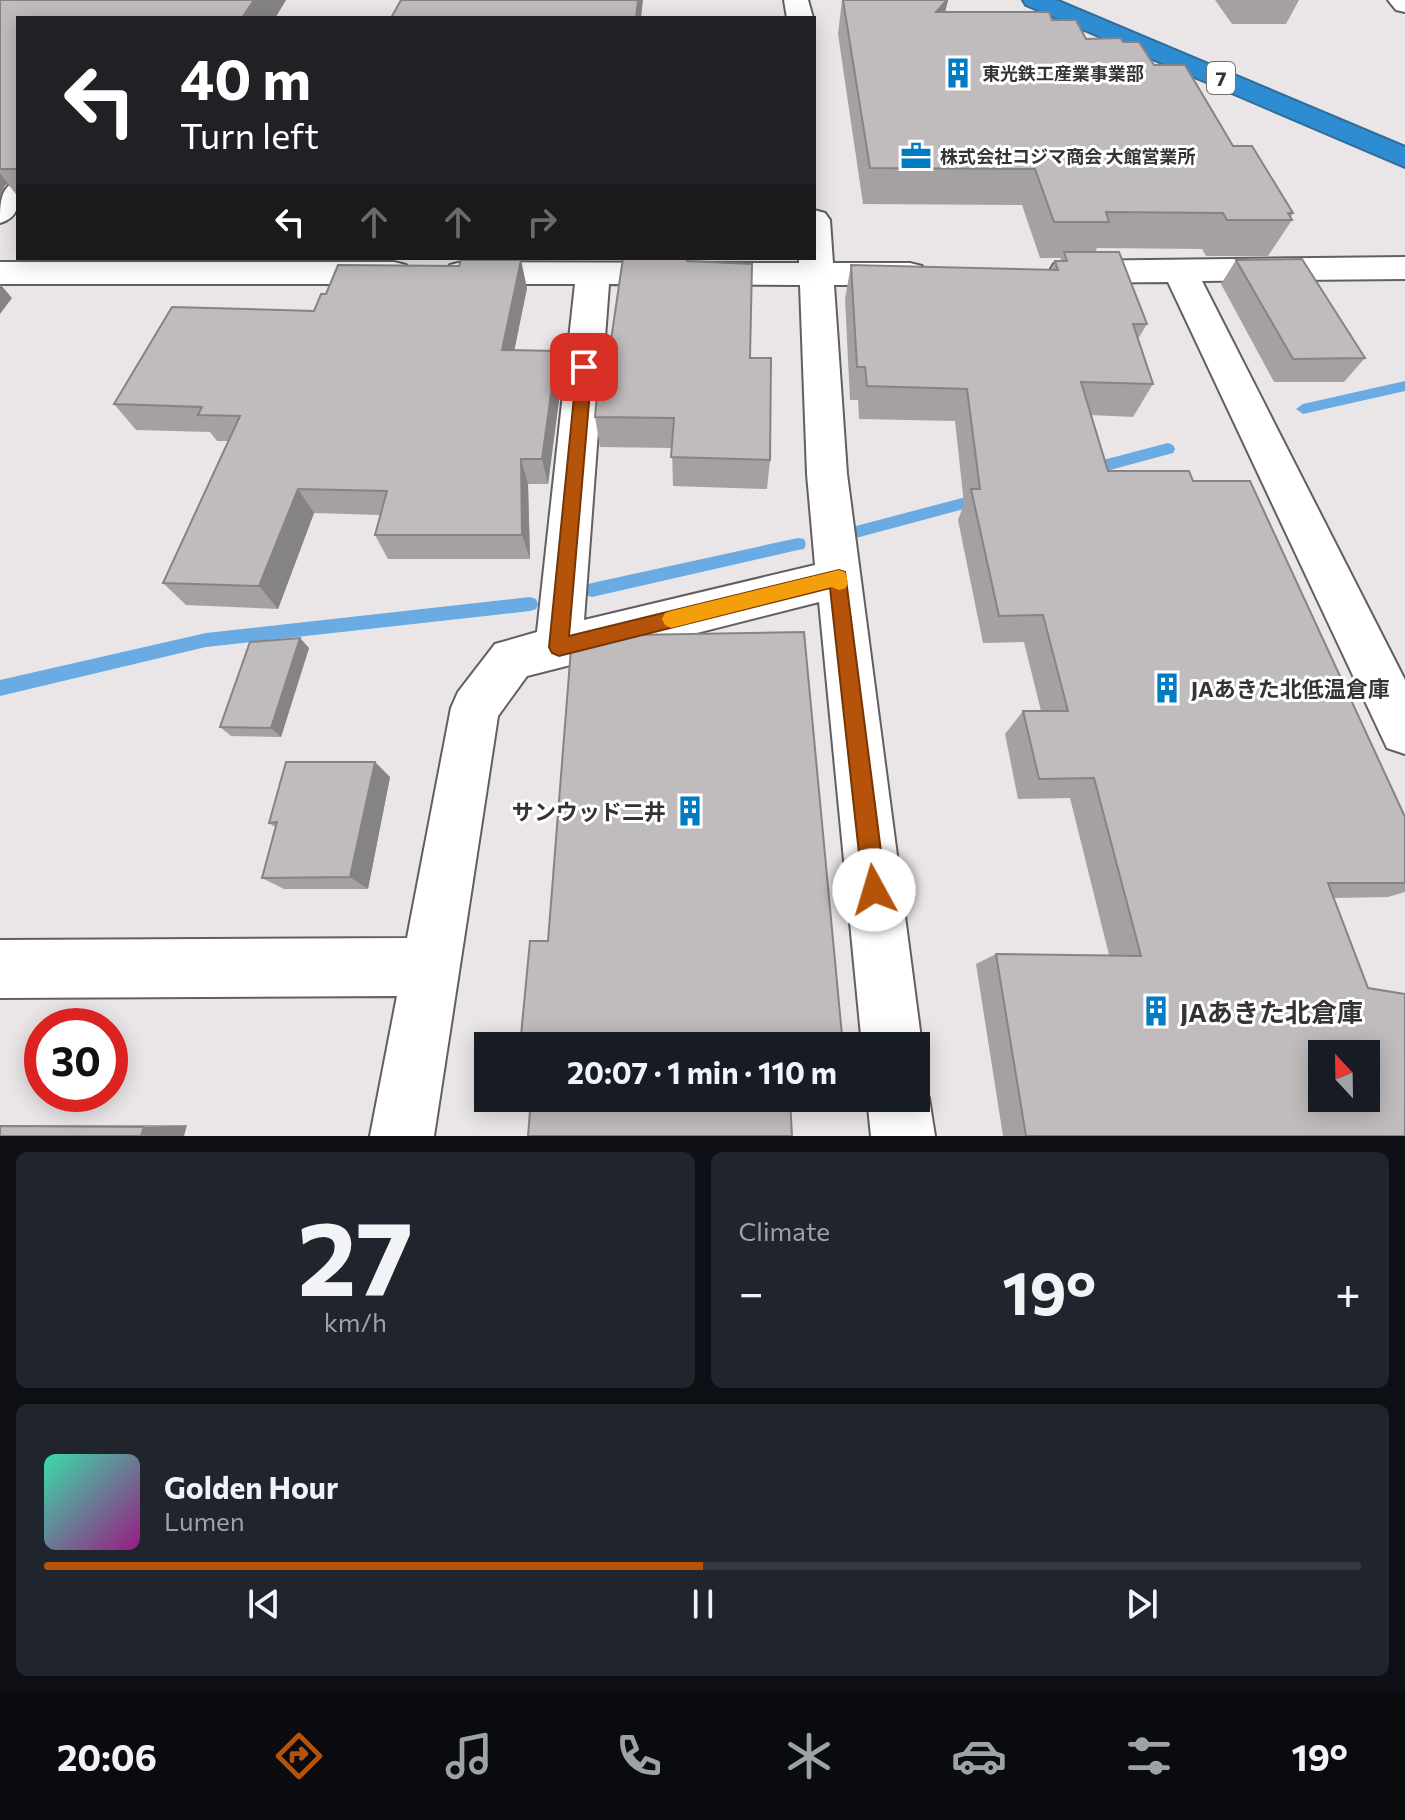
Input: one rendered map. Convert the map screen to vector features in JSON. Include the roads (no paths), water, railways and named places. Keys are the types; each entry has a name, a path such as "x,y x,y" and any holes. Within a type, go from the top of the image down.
{"highway":[{"name":"7","path":"1035,0 1405,158"}],"street":[{"path":"1400,0 1405,5"},
{"path":"0,213 16,193"},
{"path":"816,248 827,474 890,1032"},
{"path":"0,273 418,266 593,274 944,274"},
{"path":"1038,272 1405,268"},
{"path":"1180,271 1405,731"},
{"path":"559,647 593,274"},
{"path":"402,1136 475,708 512,659 839,578"},
{"path":"0,969 431,967"},
{"path":"900,1112 903,1136"}],"waterway":[{"path":"1303,409 1405,386"},
{"path":"1084,471 1168,449"},
{"path":"856,532 985,498"},
{"path":"592,590 798,544"},
{"path":"0,688 206,640 530,604"}],"place":[{"name":"東光鉄工産業事業部","path":"958,73"},
{"name":"株式会社コジマ商会 大館営業所","path":"916,156"},
{"name":"JAあきた北低温倉庫","path":"1167,688"},
{"name":"サンウッド二井","path":"690,811"},
{"name":"JAあきた北倉庫","path":"1156,1011"}]}
